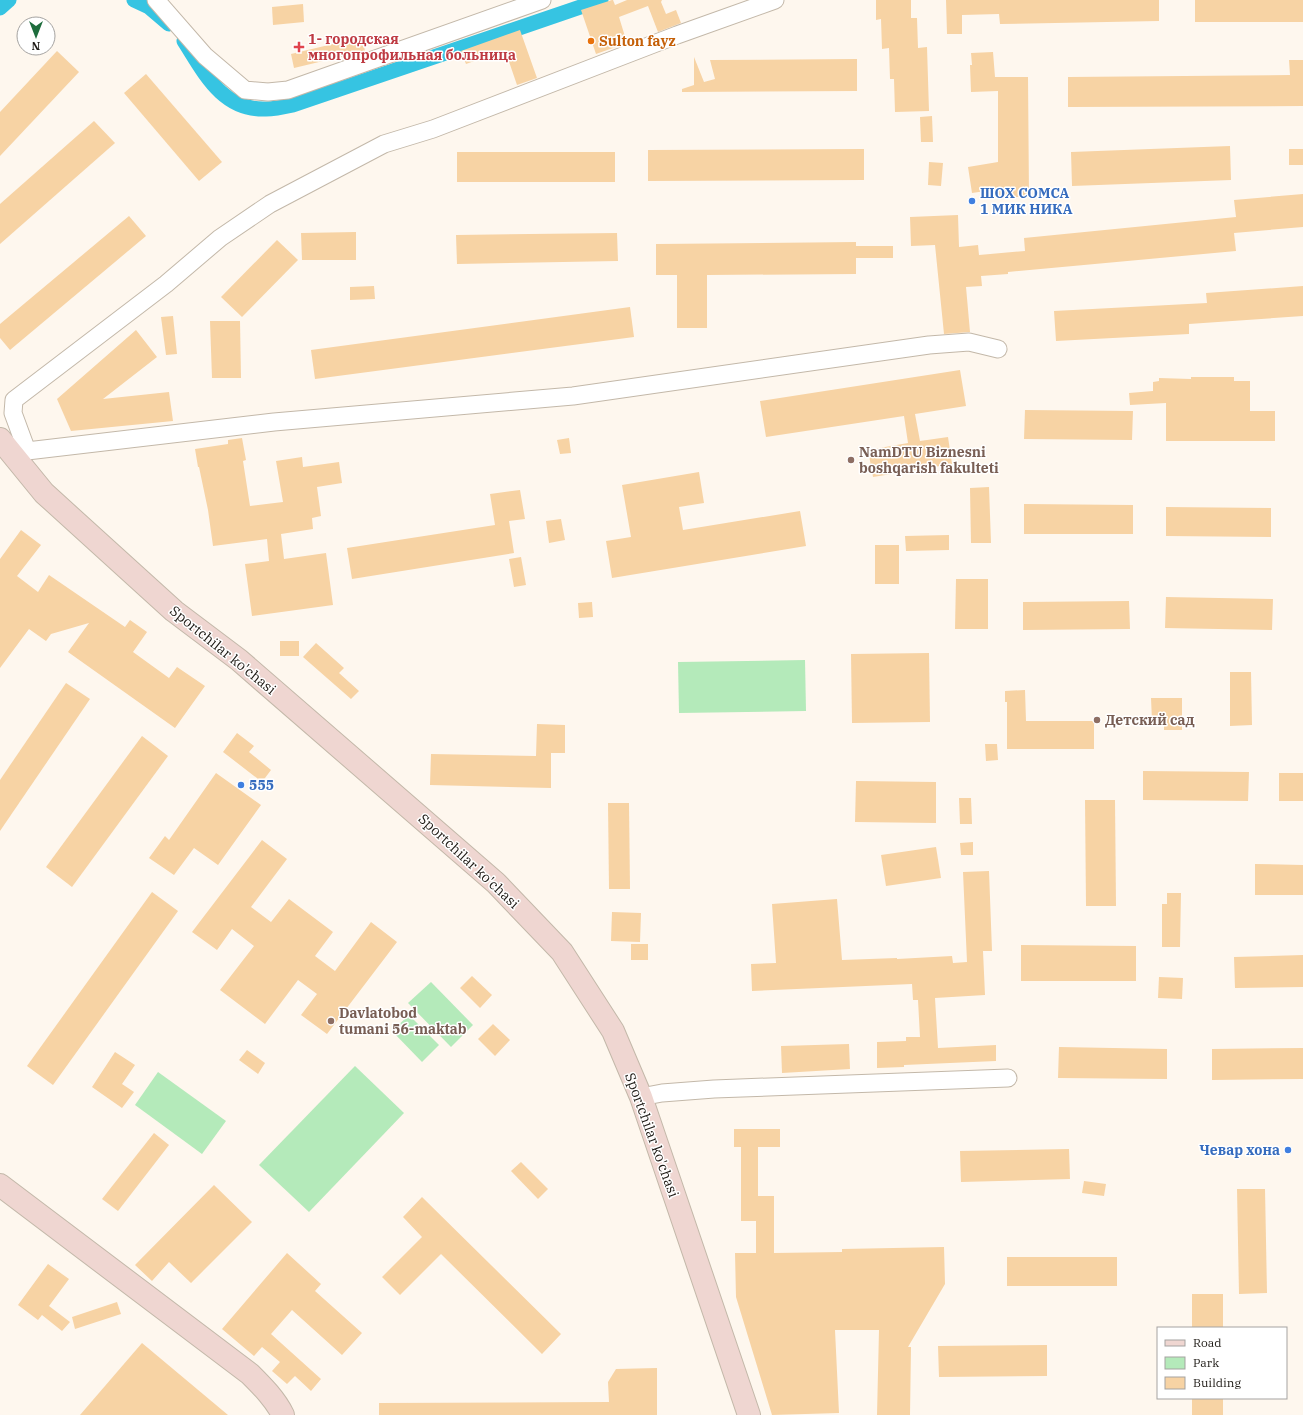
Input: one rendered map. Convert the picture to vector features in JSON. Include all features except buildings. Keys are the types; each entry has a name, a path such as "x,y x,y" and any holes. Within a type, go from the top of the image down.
{"street":[{"path":"156,0 205,56 245,90 268,92 288,90 542,0"},
{"path":"775,0 677,35 433,129 384,144 270,204 220,238 166,284 14,400 12,447 573,396 929,345 969,342 998,349"},
{"name":"Sportchilar ko'chasi","path":"12,447 44,493 174,610 361,757 496,883 562,952 613,1031 641,1097 749,1415"},
{"path":"641,1097 662,1093 714,1089 1008,1078"},
{"path":"0,1185 250,1374 278,1404 283,1415"}],"green space":[{"path":"805,660 806,711 679,713 678,662"},
{"path":"431,982 473,1025 451,1047 408,1003"},
{"path":"409,1015 439,1045 422,1062 392,1031"},
{"path":"355,1066 404,1113 309,1212 259,1165"},
{"path":"158,1072 226,1121 202,1154 135,1105"}],"waterway":[{"path":"0,8 9,0"},
{"path":"134,0 149,7 169,24"},
{"path":"184,41 207,77 226,97 237,104 251,108 273,109 293,105 601,0"}],"place":[{"name":"Sulton fayz","path":"591,41"},
{"name":"1- городская многопрофильная больница","path":"299,47"},
{"name":"ШОХ СОМСА 1 МИК НИКА","path":"972,201"},
{"name":"NamDTU Biznesni boshqarish fakulteti","path":"851,460"},
{"name":"Детский сад","path":"1097,720"},
{"name":"555","path":"241,785"},
{"name":"Davlatobod tumani 56-maktab","path":"331,1021"},
{"name":"Чевар хона","path":"1288,1150"}]}
